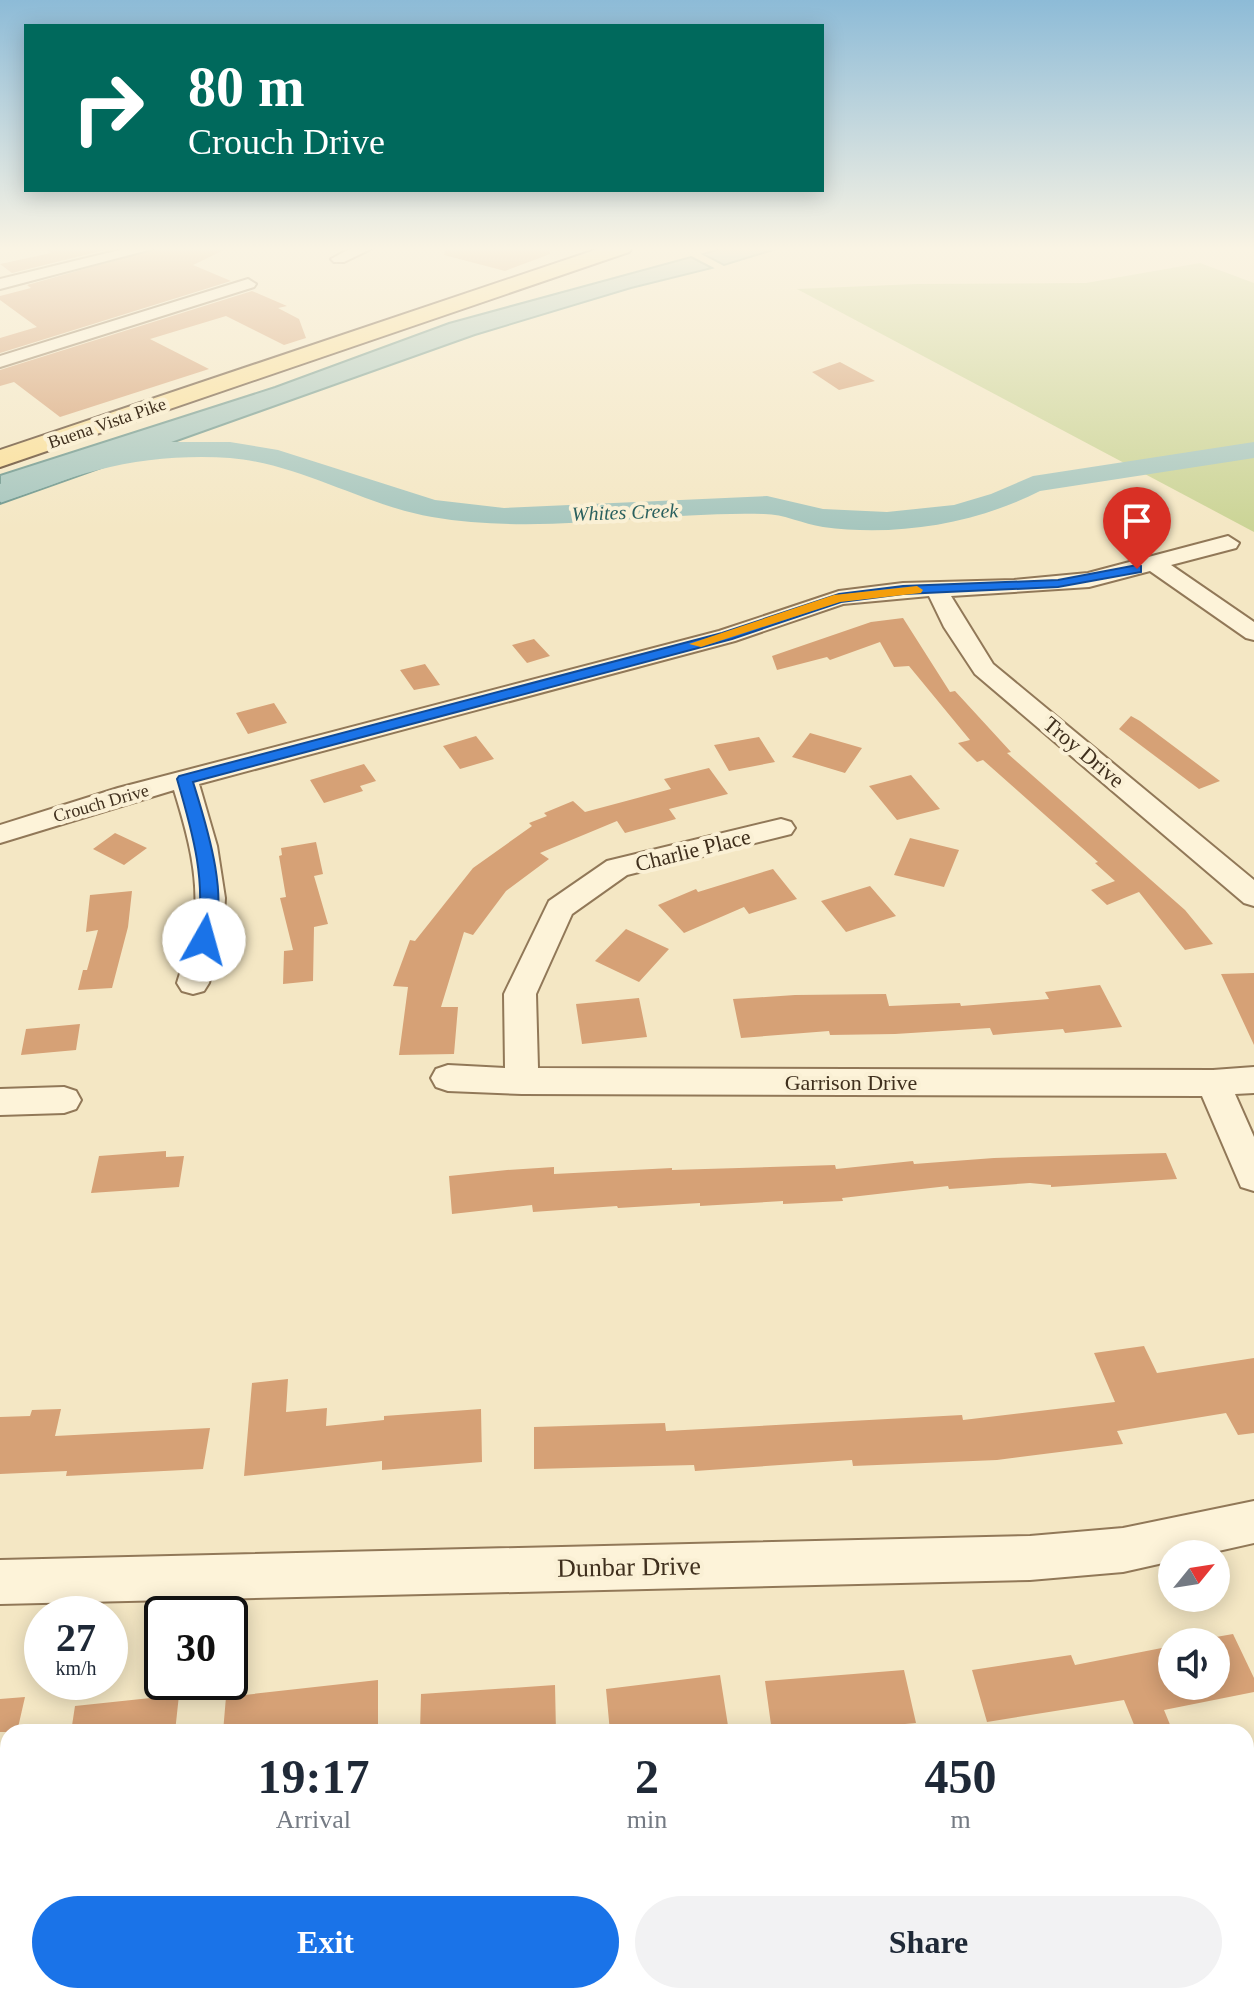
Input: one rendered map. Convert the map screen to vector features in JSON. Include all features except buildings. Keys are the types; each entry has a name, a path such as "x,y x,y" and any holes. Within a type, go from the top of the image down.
{"main road":[{"name":"Buena Vista Pike","path":"0,459 346,342"}],"street":[{"path":"0,362 65,342"},
{"name":"Crouch Drive","path":"0,834 184,779 727,636 839,598 1058,583 1155,564 1228,543"},
{"path":"1155,564 1254,633"},
{"name":"Troy Drive","path":"937,590 956,627 984,669 1254,896"},
{"path":"184,779 198,824 209,888 210,918 193,983"},
{"name":"Charlie Place","path":"522,1081 520,994 560,908 617,868 781,828"},
{"name":"Garrison Drive","path":"448,1078 522,1081 1213,1083 1254,1080"},
{"path":"1213,1083 1254,1177"},
{"path":"0,1102 64,1100"},
{"name":"Dunbar Drive","path":"0,1582 1030,1558 1123,1550 1254,1522"}],"green space":[{"path":"896,342 1254,342 1254,532"}],"water":[{"path":"399,342 457,342 0,504 0,475 275,387"}],"waterway":[{"name":"Whites Creek","path":"0,493 93,462 166,450 230,450 278,458 431,508 504,517 767,505 823,518 887,521 956,513 1001,500 1033,484 1254,450"}],"slow traffic":[{"path":"696,644 839,598 917,590"}],"route":[{"path":"204,940 210,918 209,888 198,824 184,779 727,636 839,598 903,590 1014,587 1089,580 1137,569"}]}
